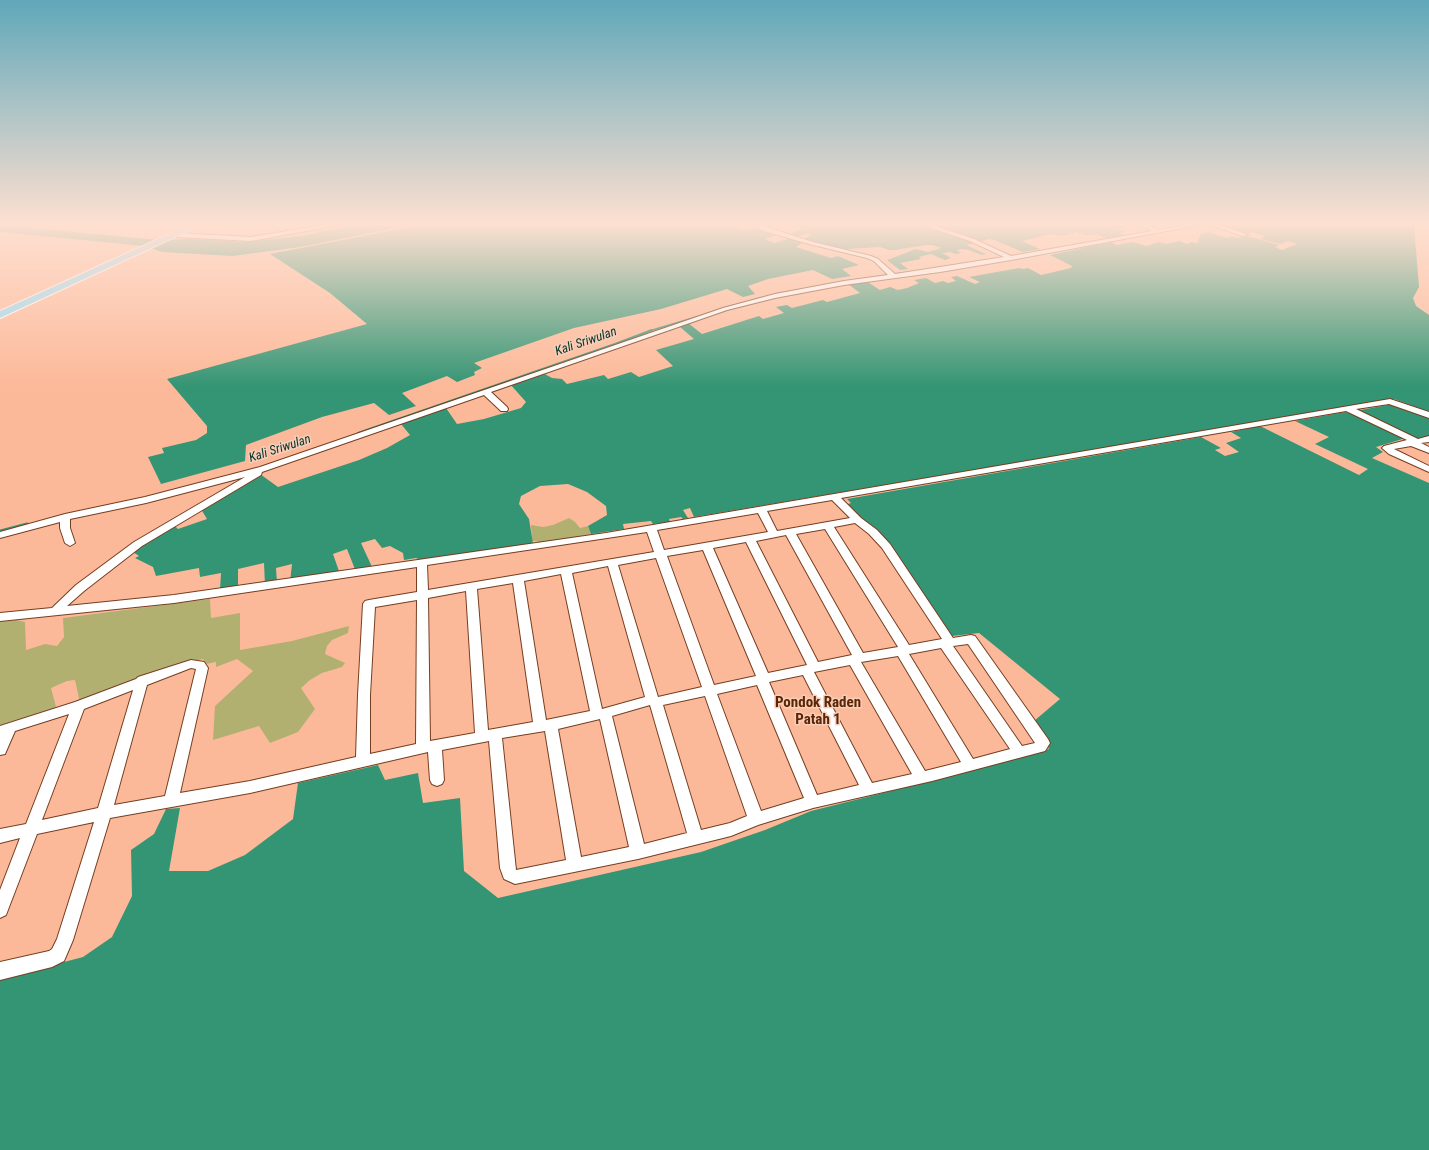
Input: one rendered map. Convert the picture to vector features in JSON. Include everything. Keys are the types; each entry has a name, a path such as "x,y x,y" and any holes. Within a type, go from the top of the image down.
{"highway":[{"path":"0,310 72,279"},
{"path":"0,315 78,279"}],"street":[{"path":"0,535 64,517 146,500 263,469 725,309 775,296 874,279"},
{"path":"485,391 504,409"},
{"path":"0,617 174,599 523,549 835,498 1390,401 1429,415"},
{"path":"1346,408 1429,450"},
{"path":"1429,438 1387,448 1392,452 1429,469"},
{"path":"54,612 80,588 138,544 253,477 263,469"},
{"path":"835,498 857,520 873,532 886,546 1019,752"},
{"path":"760,510 774,534"},
{"path":"64,517 65,528 70,543"},
{"path":"363,762 364,695 369,604 857,520"},
{"path":"828,525 970,765"},
{"path":"650,528 661,554 756,819"},
{"path":"789,532 921,778"},
{"path":"749,538 868,790"},
{"path":"707,546 813,802"},
{"path":"612,562 696,837"},
{"path":"422,563 422,595 429,748 437,780"},
{"path":"566,570 601,714 638,852"},
{"path":"518,578 545,725 575,865"},
{"path":"0,836 488,736 601,714 654,701 710,691 857,659 971,639 1043,743 1040,747 921,778 813,802 756,819 731,829 638,852 515,877 510,874 508,868 488,736 471,586"},
{"path":"0,750 5,729 79,706 142,680 191,664 200,665 202,668 171,802"},
{"path":"0,971 44,962 58,955 65,940 104,814 142,680"},
{"path":"0,910 79,706"}],"shaded area":[{"path":"308,279 770,279 748,286 755,294 743,297 727,289 661,309 574,328 474,363 482,368 474,372 475,375 457,382 447,376 402,393 416,406 389,415 374,403 322,417 246,445 245,461 161,484 148,457 164,453 162,448 196,440 207,433 207,426 167,379 367,324 330,293"},
{"path":"922,279 927,279 935,283 943,281 948,283 956,281 953,279 963,279 975,284 980,282 973,279 1418,279 1419,287 1413,298 1416,306 1429,315 1429,412 1394,399 694,517 690,508 683,510 688,518 683,519 681,517 669,519 670,522 653,524 651,521 623,524 624,529 591,534 588,526 607,515 606,506 587,492 568,484 540,486 521,496 519,504 529,519 533,544 423,561 416,558 404,560 403,553 390,546 382,548 375,539 361,543 373,569 356,572 347,549 333,554 340,574 290,582 292,564 276,568 277,583 265,586 264,563 238,569 238,587 220,590 221,573 200,577 199,568 156,576 153,567 135,558 139,556 133,552 173,524 178,529 207,519 201,509 260,474 278,487 359,460 387,448 410,435 401,424 446,408 457,424 484,419 521,408 526,402 510,384 543,373 552,378 562,379 567,384 604,375 608,379 631,372 639,377 673,366 656,350 694,339 679,326 688,323 702,334 759,316 763,319 784,313 776,307 787,305 792,308 823,300 827,302 860,293 848,284 866,281 880,290 890,287 898,290 907,288 919,283 914,280"},
{"path":"1393,404 1429,417 1429,436 1416,439 1355,411"},
{"path":"1345,412 1353,414 1406,438 1376,447 1383,452 1372,458 1429,483 1429,1150 0,1150 0,979 83,957 112,937 132,896 131,850 154,834 166,809 180,808 169,871 208,871 245,855 293,819 298,783 378,765 385,780 418,773 423,803 460,798 464,871 498,898 701,852 765,830 811,811 951,776 1049,749 1034,721 1060,699 979,633 952,636 878,530 845,505 851,503 847,499 1201,437 1221,448 1215,450 1225,456 1239,452 1226,443 1241,438 1231,432 1260,426 1359,475 1368,469 1315,444 1329,437 1295,421"},
{"path":"569,518 580,528 588,526 591,534 539,544 537,541 532,541 531,525 543,527 553,525"},
{"path":"210,599 211,618 240,613 240,650 292,641 349,626 348,633 332,640 327,646 325,654 345,663 342,667 322,673 310,680 301,688 315,709 298,732 270,743 259,726 213,740 215,706 253,671 237,659 216,667 216,662 206,664 203,659 189,662 80,703 75,680 67,681 51,688 56,707 52,716 0,729 0,622 16,620 25,622 26,650 45,644 57,646 64,637 63,618"}],"waterway":[{"name":"Kali Sriwulan","path":"846,281 862,279"},
{"name":"Kali Sriwulan","path":"651,331 760,298"},
{"name":"Kali Sriwulan","path":"358,433 651,331"},
{"name":"Kali Sriwulan","path":"0,531 27,524"}],"district":[{"name":"Pondok Raden Patah 1","path":"818,712"}]}
